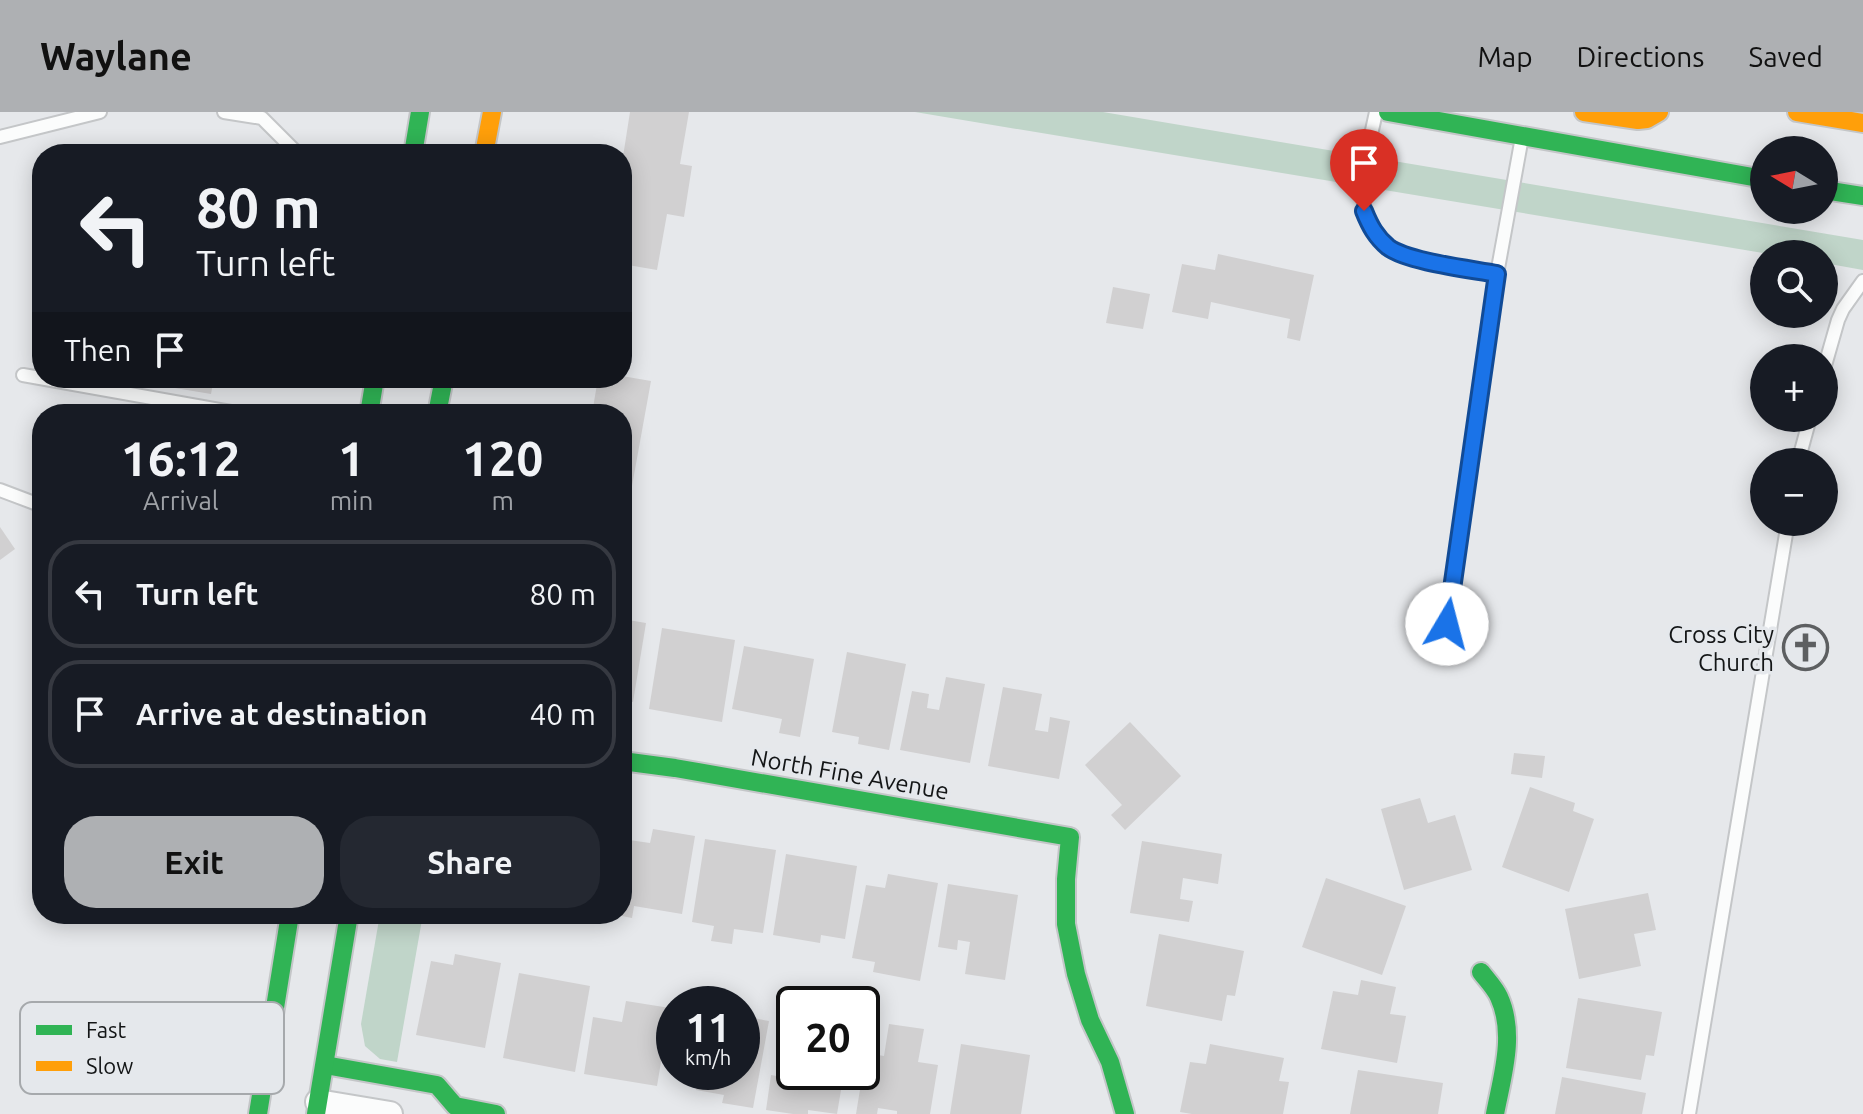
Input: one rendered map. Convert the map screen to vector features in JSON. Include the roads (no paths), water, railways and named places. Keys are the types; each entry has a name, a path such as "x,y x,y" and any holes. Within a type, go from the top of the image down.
{"main road":[{"path":"415,144 420,112"},
{"path":"486,144 492,112"},
{"path":"1388,112 1750,177"},
{"path":"1584,112 1638,120 1659,112"},
{"path":"1797,112 1863,123"},
{"path":"1838,192 1863,196"},
{"name":"North Fine Avenue","path":"632,762 1070,837 1066,924 1076,974 1090,1020 1110,1062 1125,1114"},
{"path":"276,1002 288,924"},
{"path":"317,1108 347,924"},
{"path":"1481,972 1500,999 1507,1026 1506,1052 1495,1114"},
{"path":"325,1065 437,1085 448,1110 496,1114"},
{"path":"258,1114 261,1094"}],"street":[{"path":"317,1108 390,1114"}],"lane":[{"path":"0,137 100,112"},
{"path":"224,112 262,118 288,144"},
{"path":"1376,112 1362,181 1364,211 1372,231 1389,248 1406,256 1497,274"},
{"path":"1447,624 1497,274 1522,136"},
{"path":"1831,344 1843,309 1863,282"},
{"path":"23,375 32,377"},
{"path":"96,388 186,404"},
{"path":"0,490 32,502"},
{"path":"1689,1114 1786,536"}],"place":[{"name":"Cross City Church","path":"1805,648"}]}
